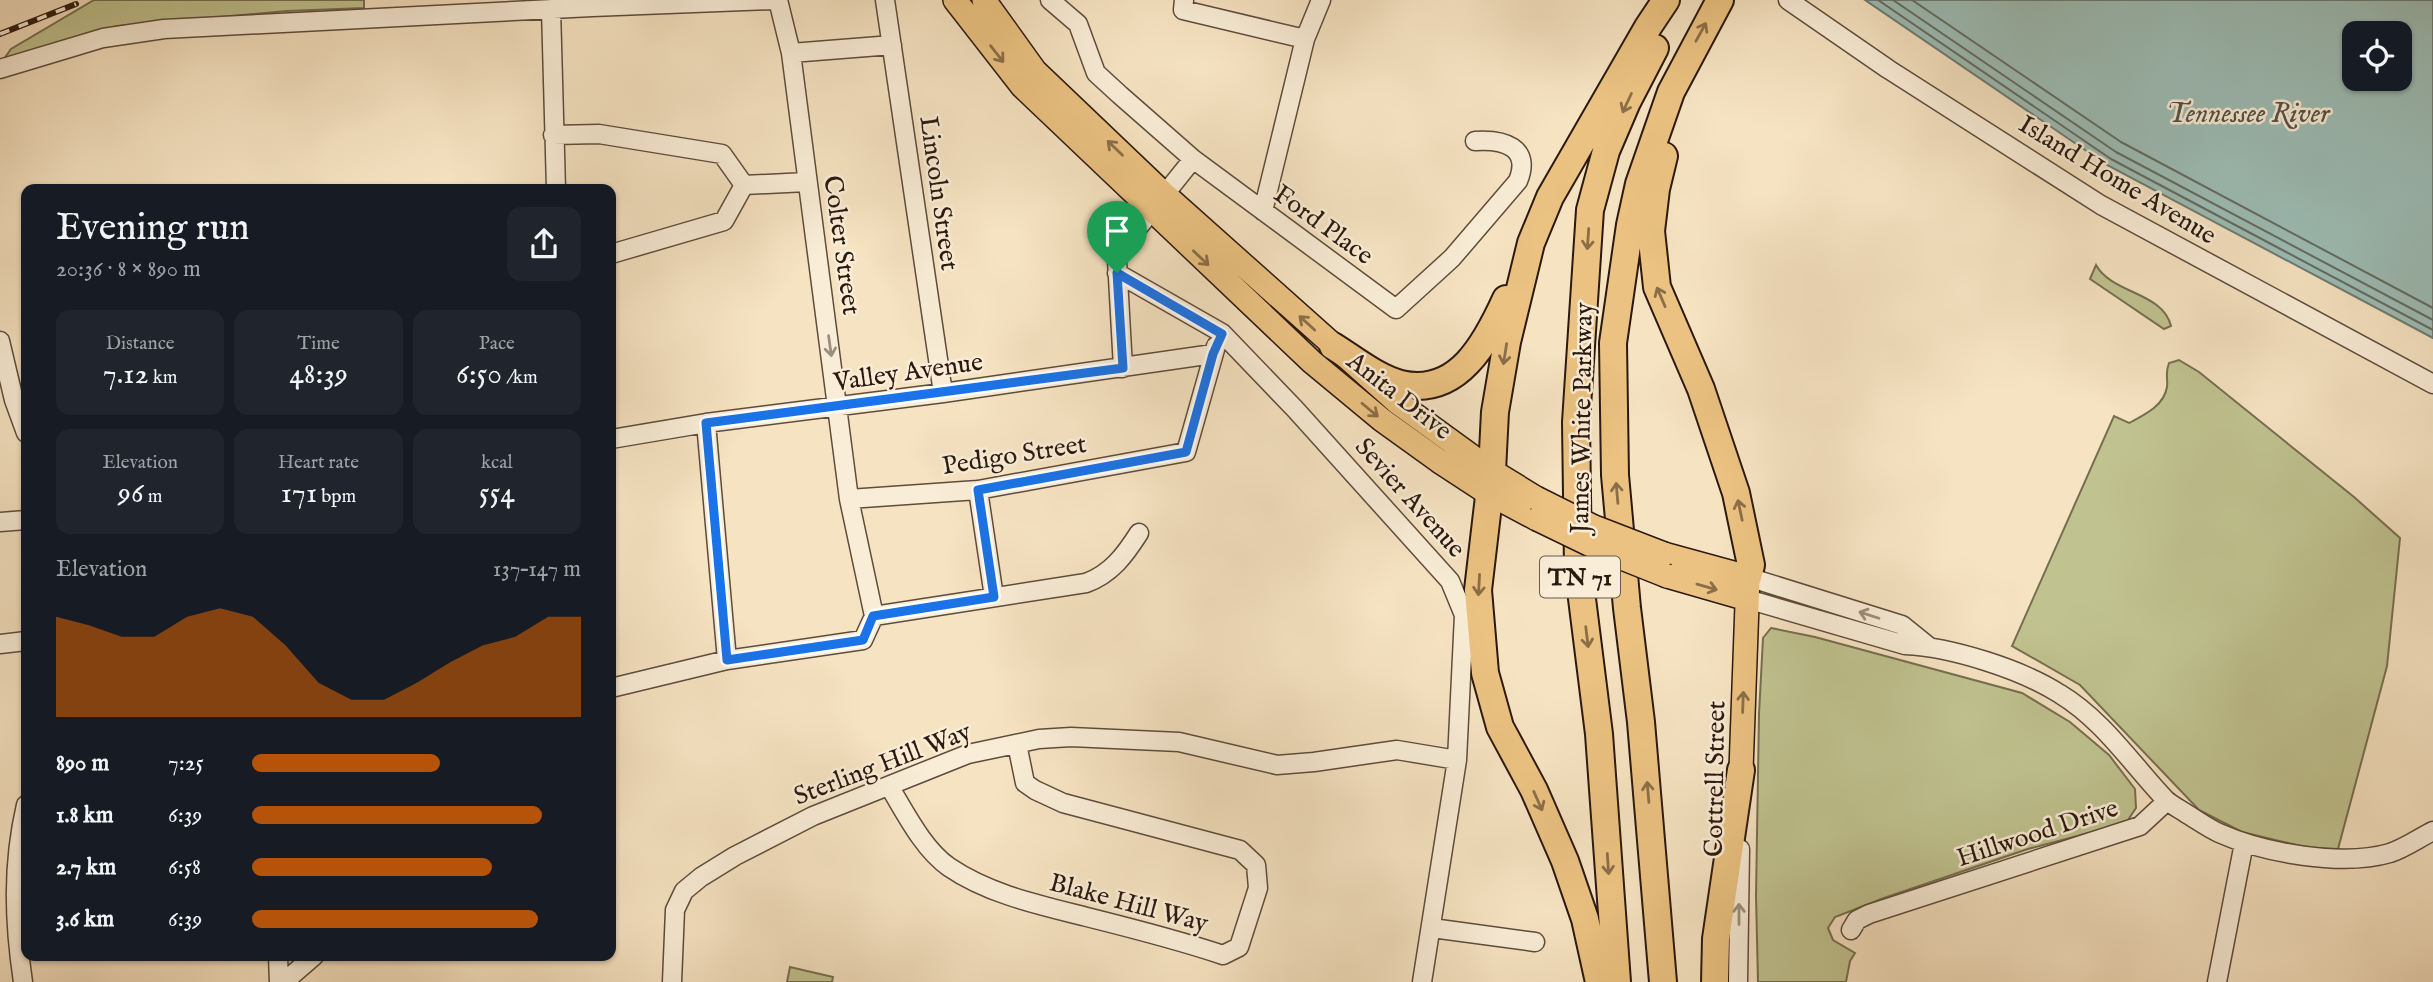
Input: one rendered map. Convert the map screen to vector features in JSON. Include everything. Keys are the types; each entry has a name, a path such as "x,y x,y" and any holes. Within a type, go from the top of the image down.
{"highway":[{"path":"1334,346 1399,383 1427,386 1453,376 1479,351 1494,326 1550,197 1666,0"},
{"name":"James White Parkway","path":"1617,982 1599,734 1578,567 1576,422 1590,210 1600,172 1628,102 1650,56 1683,0"},
{"name":"James White Parkway","path":"1663,982 1642,722 1627,608 1615,475 1613,343 1626,252 1647,186 1658,124 1684,65 1720,0"},
{"path":"1647,186 1657,287 1702,389 1736,493 1751,565 1748,588"},
{"path":"1531,243 1507,342 1495,412 1478,590 1485,673 1500,727 1534,790 1565,861 1585,919 1599,982"},
{"path":"1714,982 1716,939 1741,770"}],"main road":[{"name":"Anita Drive","path":"955,0 1022,86 1158,203 1334,346 1490,482"},
{"name":"Anita Drive","path":"984,0 1035,71 1158,203 1312,362 1382,420 1439,461 1490,482 1597,548 1748,588"},
{"name":"Cottrell Street","path":"1741,770 1748,588"}],"street":[{"path":"0,69 103,38 164,29 551,9 592,3 772,0"},
{"name":"Colter Street","path":"778,0 791,53 849,499 873,616"},
{"name":"Lincoln Street","path":"885,0 943,393"},
{"name":"Ford Place","path":"1050,0 1078,24 1096,73 1193,159 1396,309 1452,258 1518,181 1523,160 1516,151 1494,140 1475,141"},
{"path":"1263,211 1306,39 1321,0"},
{"name":"Island Home Avenue","path":"1788,0 1888,69 2101,205 2433,384"},
{"path":"1183,5 1306,39"},
{"path":"551,9 556,184"},
{"path":"791,53 891,45"},
{"path":"553,135 599,134 722,154 744,185"},
{"path":"1123,368 1117,260 1121,249 1193,159"},
{"path":"744,185 807,182"},
{"path":"616,253 724,221 744,185"},
{"name":"Sevier Avenue","path":"1117,273 1222,334 1304,419 1450,581 1464,615 1457,760 1422,982"},
{"path":"1213,354 1222,334"},
{"path":"0,341 7,401 21,425"},
{"name":"Valley Avenue","path":"616,438 706,423 943,393 1213,354"},
{"name":"Pedigo Street","path":"849,499 978,490 1186,452 1213,354"},
{"path":"706,423 727,660"},
{"path":"978,490 994,597"},
{"path":"0,522 21,520"},
{"path":"616,687 727,660 863,640 873,616 1086,583 1102,577 1126,554 1139,533"},
{"name":"Anita Drive","path":"1748,588 1902,625 1928,646 2033,679 2062,694 2108,734 2168,801"},
{"path":"0,644 21,642"},
{"name":"Sterling Hill Way","path":"672,982 675,910 684,891 701,877 735,856 813,816 968,754 1039,739 1071,737 1179,742 1277,765 1397,750 1457,760"},
{"name":"Blake Hill Way","path":"889,786 918,834 948,867 984,885 1024,901 1185,942 1223,955 1239,947 1258,888 1256,865 1240,850 1063,803 1035,790 1025,783 1017,744"},
{"name":"Cottrell Street","path":"1738,982 1741,770"},
{"path":"2168,801 2216,832 2244,843 2291,854 2342,859 2390,853 2433,831"},
{"name":"Hillwood Drive","path":"1851,930 1857,920 1868,914 2140,826 2168,801"},
{"path":"21,839 8,933 23,982"},
{"path":"2217,982 2244,843"},
{"path":"1432,928 1535,942"},
{"path":"278,961 279,982"},
{"path":"284,982 308,961"}],"green space":[{"path":"94,0 364,0 364,8 287,11 117,26 13,60 4,59 11,49"},
{"path":"2096,265 2103,275 2113,282 2158,306 2171,326 2164,329 2090,279"},
{"path":"2179,360 2199,372 2354,497 2400,538 2387,666 2338,849 2309,848 2242,832 2199,810 2080,685 2012,646 2114,416 2129,423 2152,409 2165,394 2169,363"},
{"path":"1771,628 1815,637 2022,693 2070,722 2109,755 2135,789 2136,808 2126,823 2028,849 1835,917 1828,928 1833,940 1855,953 1850,961 1846,982 1758,982 1756,896 1759,714 1763,638"},
{"path":"790,967 833,977 832,982 787,982"}],"water":[{"name":"Tennessee River","path":"1865,0 2433,0 2433,338 2107,165"}],"railway":[{"path":"0,34 76,4"}],"route":[{"path":"1117,273 1222,334 1213,354 1186,452 978,490 994,597 873,616 863,640 727,660 706,423 1123,368 1117,273"}]}
